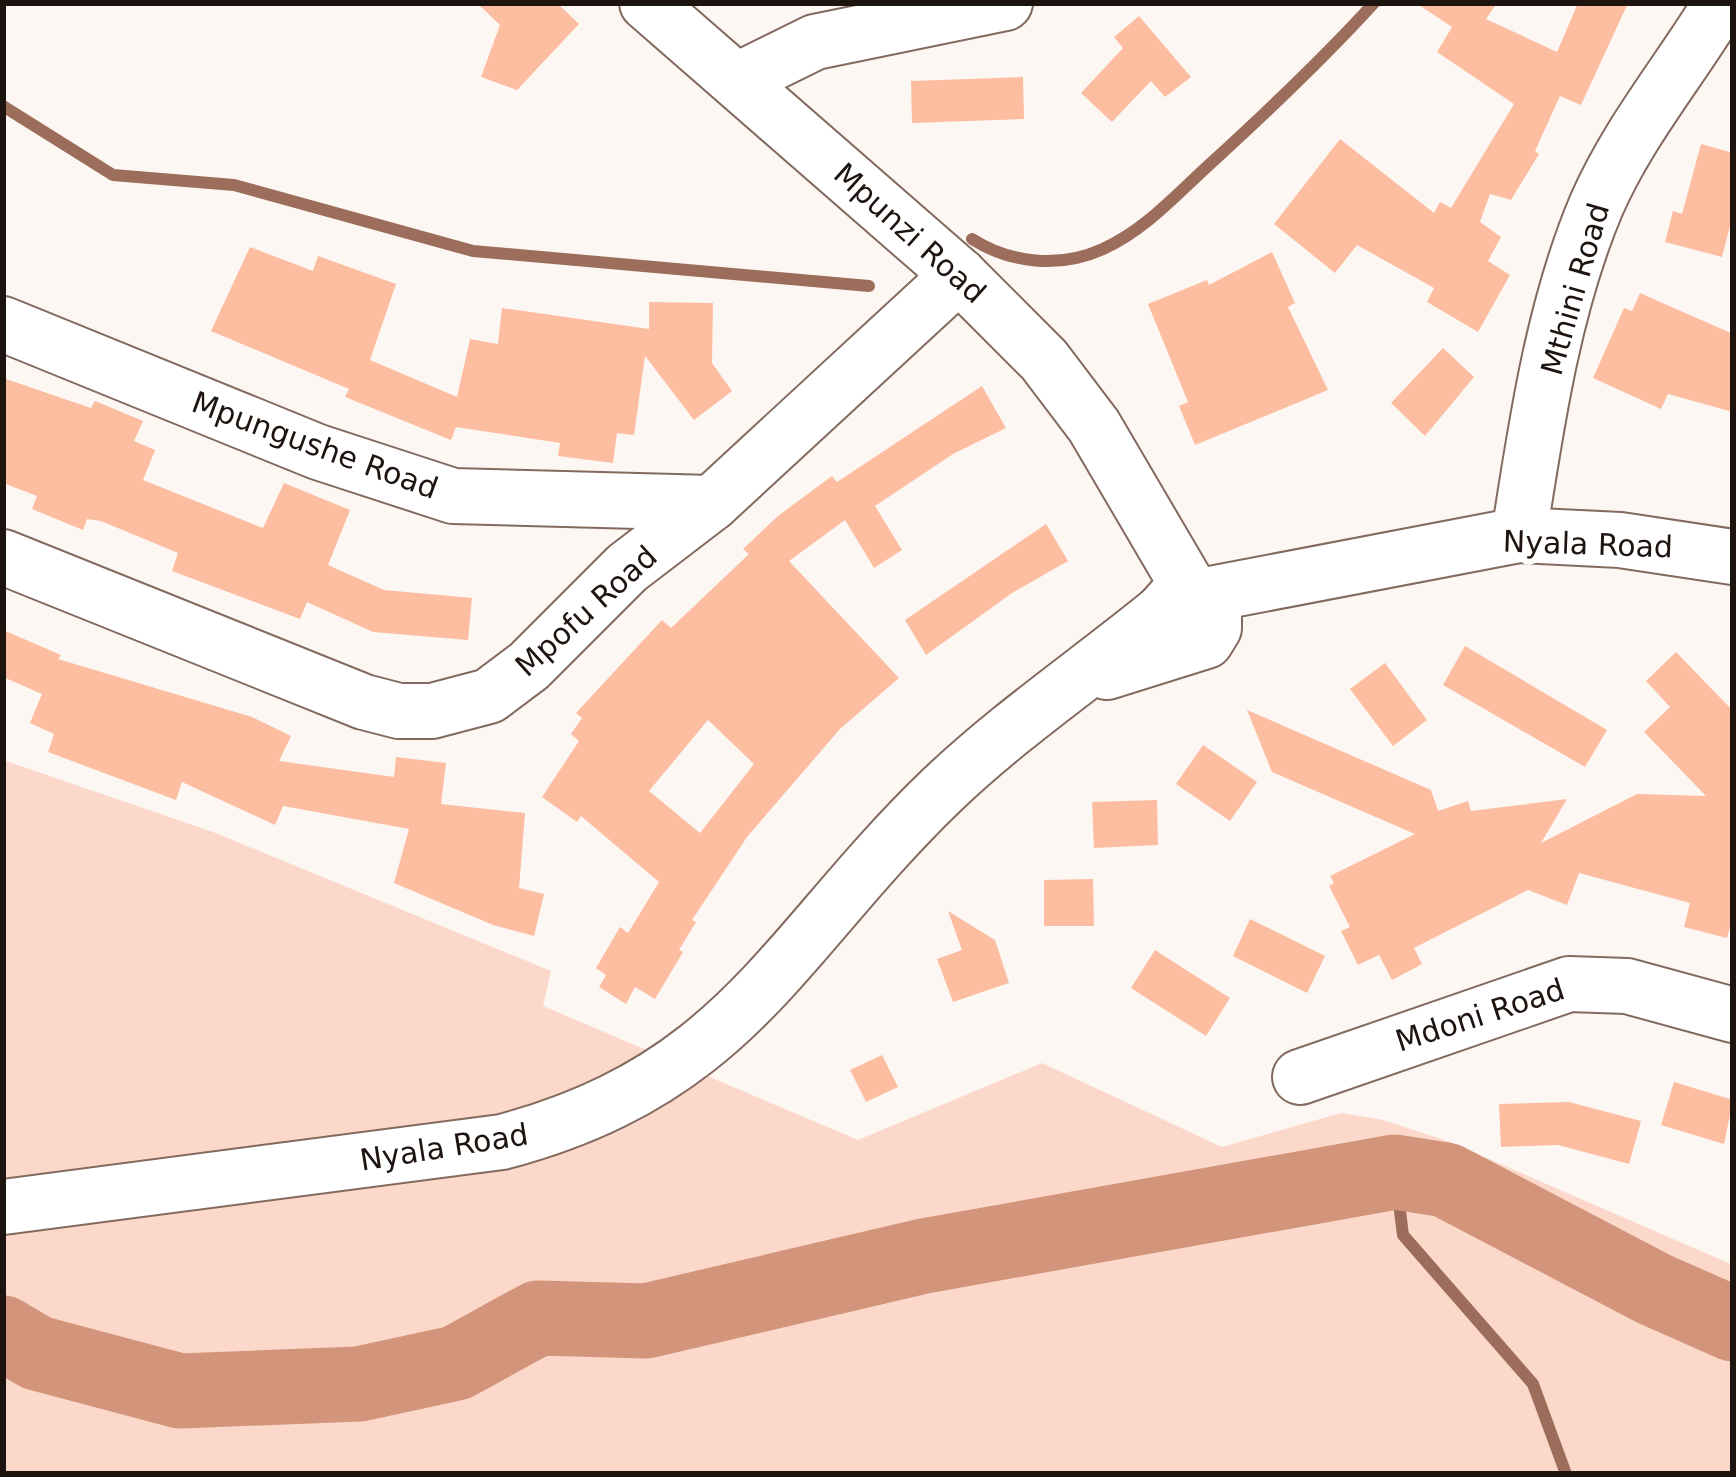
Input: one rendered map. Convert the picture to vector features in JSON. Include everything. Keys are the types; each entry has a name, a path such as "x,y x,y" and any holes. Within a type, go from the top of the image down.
{"street":[{"name":"Mpunzi Road","path":"647,3 959,275 1072,392 1133,498 1186,613"},
{"path":"738,80 814,42 1005,3"},
{"name":"Mthini Road","path":"1519,536 1541,409 1573,275 1596,207 1654,104 1711,61 1721,3"},
{"name":"Mpofu Road","path":"3,557 364,702 399,711 460,706 502,686 627,568 712,503 959,275"},
{"name":"Mpungushe Road","path":"3,324 318,452 453,496 712,503"},
{"name":"Nyala Road","path":"3,1207 502,1142 568,1122 632,1094 724,1031 942,790 1076,682 1186,613 1303,577 1519,536 1620,540 1733,557"},
{"name":"Mdoni Road","path":"1300,1077 1569,984 1627,986 1733,1015"}],"shaded area":[{"path":"3,760 213,832 551,971 543,1006 858,1140 1042,1063 1222,1147 1341,1113 1383,1120 1450,1142 1733,1265 1733,1474 3,1474"}],"building":[{"path":"477,3 557,3 579,24 517,90 481,77 500,25"},
{"path":"1416,3 1497,3 1486,19 1557,52 1578,3 1628,3 1581,105 1560,96 1535,151 1539,154 1511,200 1490,194 1480,222 1501,237 1488,261 1510,275 1478,332 1427,302 1434,288 1357,245 1335,273 1274,224 1340,139 1434,213 1440,202 1451,208 1514,104 1437,52 1452,27"},
{"path":"1139,16 1191,77 1165,97 1151,81 1112,122 1081,93 1123,48 1114,37"},
{"path":"1023,77 1024,119 912,123 911,81"},
{"path":"1701,144 1733,153 1733,215 1722,257 1665,242 1673,211 1682,214"},
{"path":"250,247 313,271 318,256 396,284 370,360 457,397 470,339 498,344 502,308 649,329 649,302 713,303 712,363 732,391 694,420 645,356 634,435 617,433 613,463 558,456 560,443 456,427 451,440 345,397 349,389 211,331"},
{"path":"1272,252 1295,303 1288,307 1328,390 1195,445 1179,406 1188,402 1148,304 1207,280 1209,285"},
{"path":"1640,293 1733,334 1733,412 1668,394 1661,409 1593,378 1624,308 1632,311"},
{"path":"1443,348 1474,377 1425,436 1391,403"},
{"path":"3,378 91,408 95,401 143,421 134,441 155,450 143,480 263,528 284,483 350,510 328,565 384,590 472,598 468,640 373,632 307,602 300,619 172,571 178,553 101,521 87,519 83,530 32,509 37,496 3,483"},
{"path":"982,386 1006,428 953,454 875,506 902,550 874,568 845,520 789,561 899,678 840,729 747,837 692,920 696,922 679,950 683,952 655,999 635,987 626,1004 599,987 606,975 596,968 620,927 628,933 659,882 581,816 577,822 542,797 579,741 571,734 582,718 576,713 662,620 671,628 749,554 743,549 778,516 832,476 837,482","holes":["708,720 754,764 700,833 649,791"]},
{"path":"1046,524 1068,561 1012,593 926,655 905,620"},
{"path":"3,630 61,655 58,659 252,717 291,736 279,761 394,777 396,757 446,763 441,804 525,813 519,888 544,894 534,936 493,925 394,883 409,829 283,806 275,825 182,782 176,800 48,752 54,734 30,723 42,694 3,677"},
{"path":"1465,646 1607,730 1585,767 1443,685"},
{"path":"1676,652 1733,711 1733,915 1727,938 1684,927 1690,903 1579,873 1567,905 1528,890 1414,948 1422,964 1392,980 1379,955 1358,965 1341,931 1350,927 1329,886 1334,883 1330,876 1415,834 1272,772 1247,710 1431,790 1438,811 1468,801 1471,811 1567,799 1541,843 1637,794 1706,796 1644,732 1670,707 1646,681"},
{"path":"1385,663 1427,720 1393,746 1350,689"},
{"path":"1203,745 1257,782 1230,821 1176,784"},
{"path":"1157,800 1158,845 1094,848 1092,802"},
{"path":"1093,879 1094,926 1044,926 1044,880"},
{"path":"948,911 995,940 1009,983 953,1002 937,959 962,950"},
{"path":"1250,919 1325,956 1307,993 1233,956"},
{"path":"1155,950 1230,998 1206,1036 1131,988"},
{"path":"882,1055 898,1087 866,1102 850,1070"},
{"path":"1674,1082 1733,1100 1724,1144 1661,1125"},
{"path":"1569,1102 1641,1121 1629,1164 1558,1145 1501,1147 1499,1104"}],"waterway":[{"path":"972,239 1002,254 1052,261 1086,255 1118,241 1172,200 1374,3"},
{"path":"3,106 113,175 234,185 473,251 869,286"},
{"path":"1395,1172 1403,1235 1533,1384 1566,1474"},
{"path":"3,1333 37,1353 180,1391 359,1384 456,1363 538,1318 646,1321 924,1256 1395,1172 1446,1180 1654,1289 1733,1324"}]}
